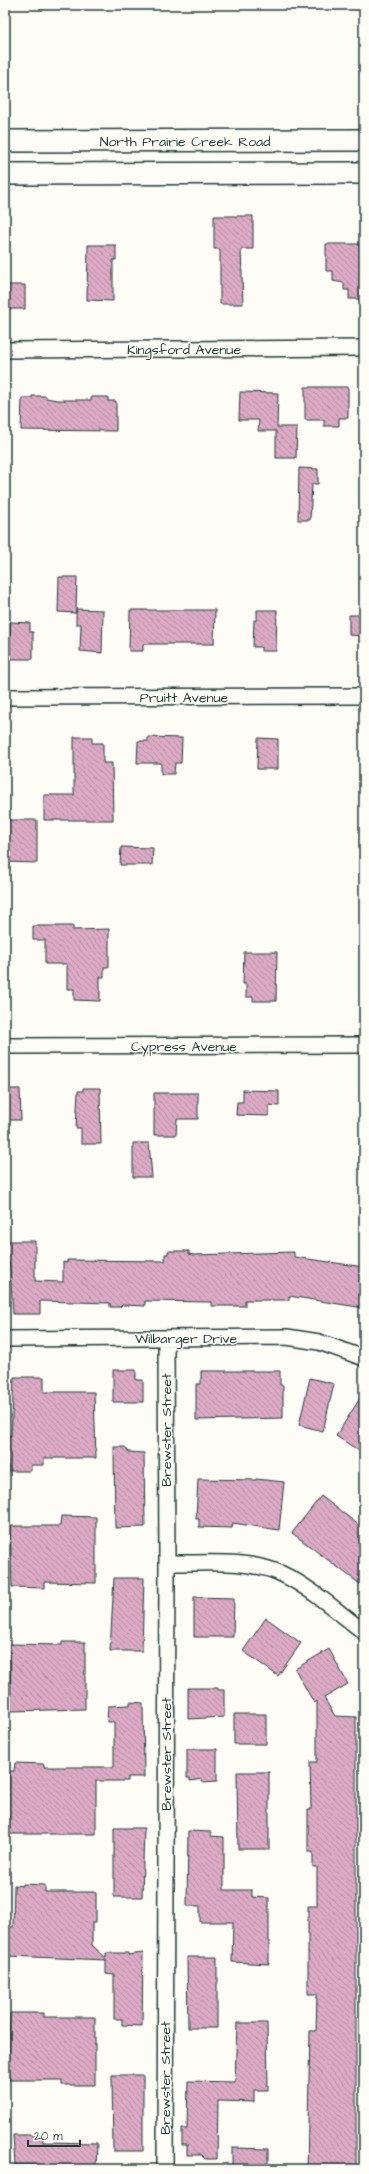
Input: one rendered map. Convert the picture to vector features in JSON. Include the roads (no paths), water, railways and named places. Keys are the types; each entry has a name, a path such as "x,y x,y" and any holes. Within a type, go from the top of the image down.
{"main road":[{"name":"North Prairie Creek Road","path":"5,141 364,140"},
{"path":"249,141 250,173"},
{"path":"5,174 364,173"}],"street":[{"name":"Kingsford Avenue","path":"5,350 364,348"},
{"name":"Pruitt Avenue","path":"5,697 364,696"},
{"name":"Cypress Avenue","path":"5,1046 364,1045"},
{"name":"Wilbarger Drive","path":"5,1339 287,1338 319,1342 364,1358"},
{"name":"Brewster Street","path":"165,2169 167,1563 166,1339"},
{"path":"167,1563 239,1564 261,1567 281,1573 295,1581 364,1632"}]}
